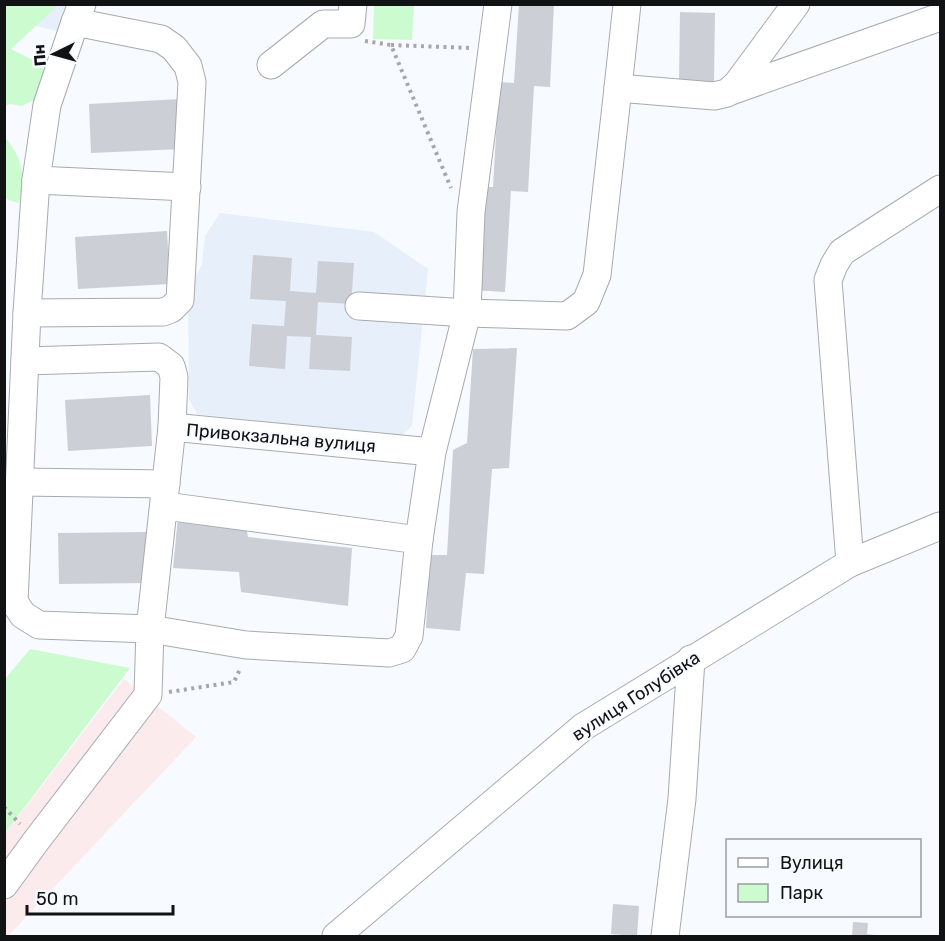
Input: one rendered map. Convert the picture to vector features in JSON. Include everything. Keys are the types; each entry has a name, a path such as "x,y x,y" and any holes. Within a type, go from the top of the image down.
{"street":[{"path":"271,65 323,24 351,24 353,4"},
{"path":"27,313 164,312 180,300 192,82 188,66 174,48 161,39 78,13 47,105 36,180 27,313 14,602 23,615 39,626 150,629 246,645 389,653 402,649 409,636 419,540 432,452 467,313 471,212 498,4"},
{"path":"359,306 467,313 567,316 586,302 597,275 627,4"},
{"path":"727,93 796,4"},
{"path":"618,88 714,96 940,17"},
{"path":"36,180 187,187"},
{"path":"850,563 828,280 842,252 940,189"},
{"path":"25,362 159,357 171,366 174,377 172,427"},
{"name":"Привокзальна вулиця","path":"148,695 150,629 172,427 432,452"},
{"path":"20,482 165,495 419,540"},
{"name":"вулиця Голубівка","path":"336,936 583,727 850,563 940,526"},
{"path":"665,936 682,799 692,659"},
{"path":"4,885 148,695"}],"path":[{"path":"358,40 391,45 493,49"},
{"path":"391,45 453,191"},
{"path":"148,695 234,682 246,656 246,645"}],"shaded area":[{"path":"5,5 66,5 62,32 5,19"},
{"path":"220,213 374,232 428,269 412,426 401,436 197,414 189,399 188,292 202,264 205,236"},
{"path":"124,679 196,737 8,936 4,936 4,835"}],"green space":[{"path":"4,5 58,5 11,49 41,64 46,74 36,99 22,106 10,104 5,106"},
{"path":"374,5 414,5 412,40 373,39"},
{"path":"4,136 16,153 21,168 22,183 19,203 8,200 5,196"},
{"path":"30,649 130,668 5,833 5,679"}],"building":[{"path":"519,4 554,4 550,87 534,86 528,192 511,191 505,292 472,290 478,187 493,187 499,82 514,83"},
{"path":"680,12 715,13 714,84 679,83"},
{"path":"180,99 182,149 91,153 89,104"},
{"path":"167,231 170,284 78,289 75,237"},
{"path":"253,255 292,258 290,291 316,293 318,261 354,263 351,304 318,302 316,335 352,337 350,371 309,369 311,337 287,336 285,369 249,366 252,324 284,326 286,301 250,299"},
{"path":"517,348 509,468 492,469 484,574 466,573 460,631 426,628 430,555 447,555 453,450 467,443 473,349"},
{"path":"150,395 152,446 68,451 65,400"},
{"path":"178,517 246,526 248,537 352,548 348,606 241,592 239,572 173,568"},
{"path":"146,532 147,583 59,584 58,533"},
{"path":"613,904 639,906 637,936 611,934"},
{"path":"853,922 868,923 867,934 874,936 852,936"}]}
